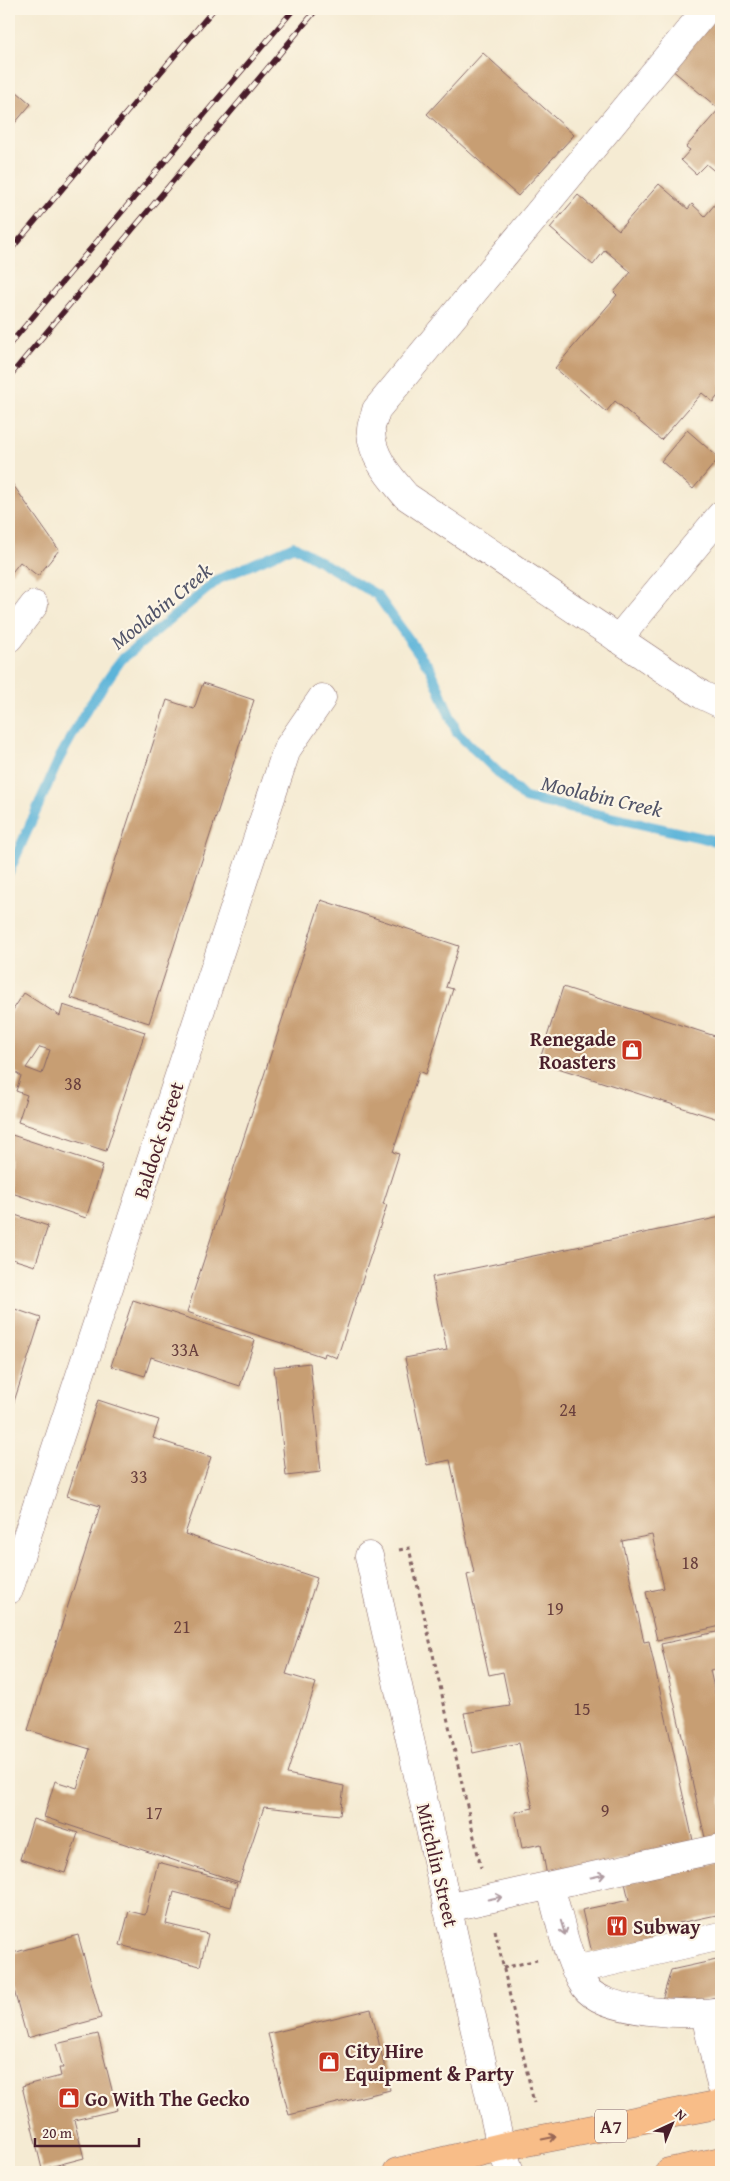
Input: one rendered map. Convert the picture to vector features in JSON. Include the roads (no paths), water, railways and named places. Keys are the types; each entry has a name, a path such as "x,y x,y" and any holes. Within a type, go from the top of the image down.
{"highway":[{"name":"A7","path":"397,2172 506,2160 721,2104"},
{"path":"669,2172 721,2161"}],"street":[{"path":"708,9 376,410 371,431 375,451 386,471 406,496 702,695 721,704"},
{"path":"618,639 721,515"},
{"path":"9,638 34,605"},
{"name":"Baldock Street","path":"9,1590 287,750 322,698"},
{"name":"Mitchlin Street","path":"369,1556 447,1908 506,2160"},
{"path":"447,1908 721,1848"},
{"path":"550,1886 575,1970 587,1990 607,2001 666,2014 713,2012 721,2085"},
{"path":"575,1970 721,1936"}],"waterway":[{"name":"Moolabin Creek","path":"9,872 59,759 84,714 121,660 219,579 294,546 377,595 431,670 457,733 525,798 721,842"}],"railway":[{"path":"9,252 214,9"},
{"path":"9,345 294,9"},
{"path":"9,377 317,9"}],"place":[{"name":"Renegade Roasters","path":"632,1050"},
{"name":"Subway","path":"617,1926"},
{"name":"City Hire Equipment & Party","path":"329,2062"},
{"name":"Go With The Gecko","path":"69,2098"}]}
